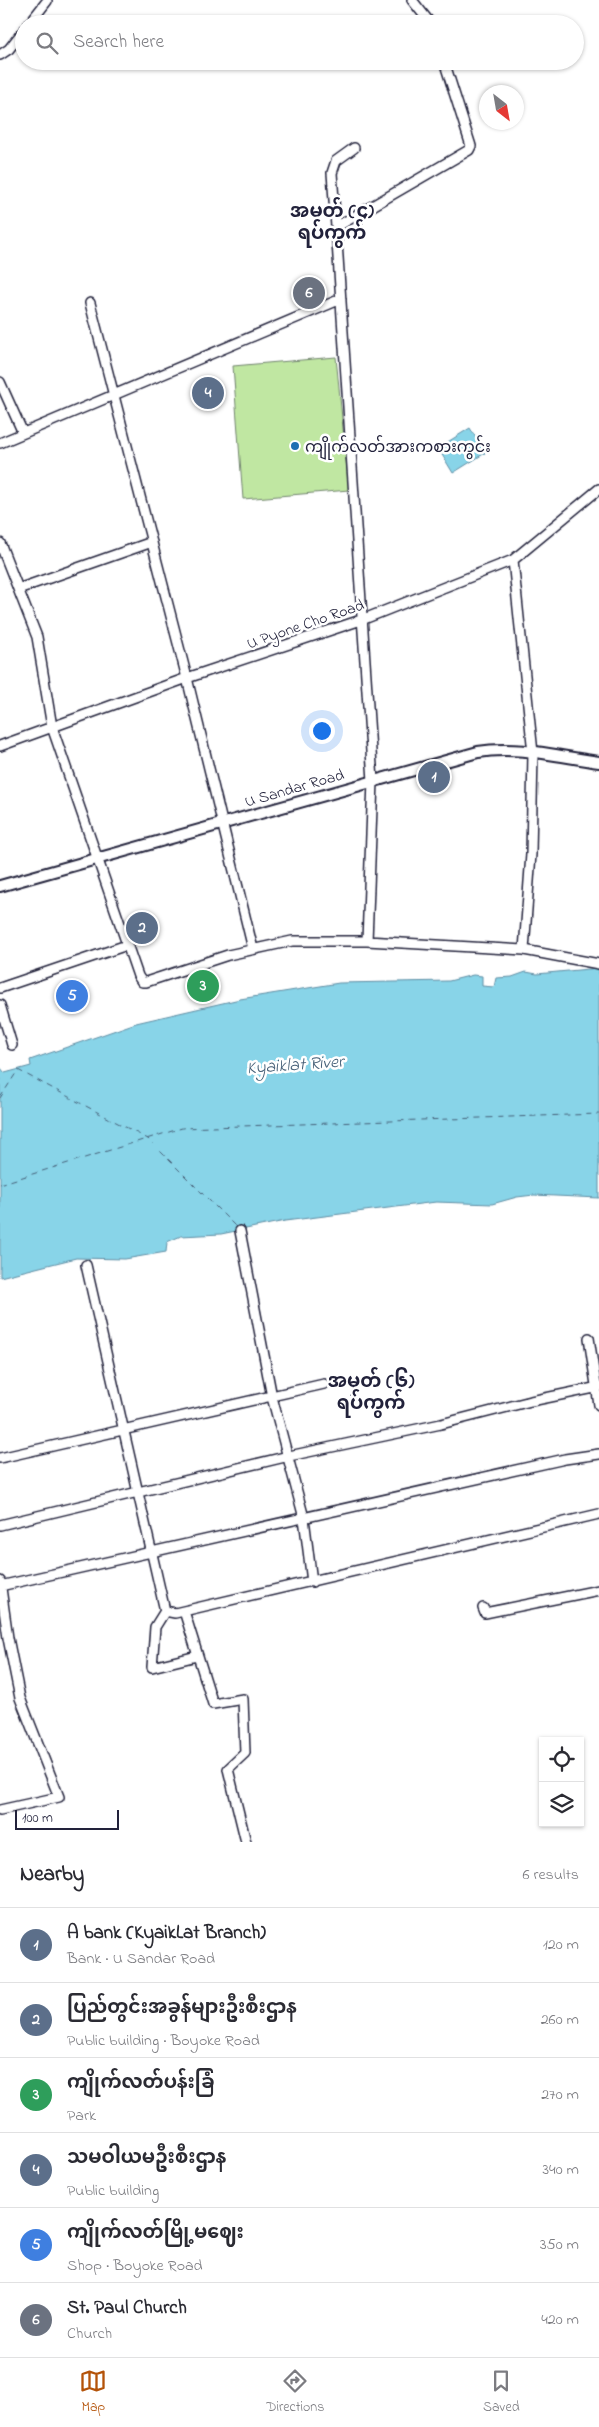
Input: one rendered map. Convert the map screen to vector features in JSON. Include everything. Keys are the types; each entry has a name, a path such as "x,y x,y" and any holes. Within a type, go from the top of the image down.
{"main road":[{"name":"U Sandar Road","path":"0,886 484,750 533,753 599,762"}],"street":[{"path":"412,0 424,15"},
{"path":"36,15 47,1"},
{"path":"0,55 15,41"},
{"path":"336,227 469,150 471,146 447,70"},
{"path":"354,148 336,161 332,173 364,619 373,781 367,941"},
{"path":"0,443 341,299"},
{"path":"90,303 187,678 253,949"},
{"path":"0,382 23,433"},
{"name":"U Pyone Cho Road","path":"0,746 187,678 364,619 513,560 599,489"},
{"path":"18,589 152,542"},
{"path":"0,544 37,638 52,727 139,979 144,982 253,949 292,941 367,941 524,950 599,964"},
{"path":"513,560 533,753 531,854 524,950"},
{"path":"0,988 127,944"},
{"path":"0,1005 4,1030 12,1045"},
{"path":"240,1231 272,1397 304,1518 312,1582"},
{"path":"86,1266 165,1611 155,1627 152,1667 197,1656"},
{"path":"589,1338 599,1405"},
{"path":"0,1458 324,1384"},
{"path":"0,1525 288,1456 441,1424 531,1401 597,1387"},
{"path":"0,1810 59,1797 20,1698 0,1584 599,1454"},
{"path":"165,1611 175,1613 184,1611 599,1514"},
{"path":"483,1608 485,1613 599,1590"},
{"path":"184,1611 213,1704 243,1699 245,1753 228,1769 246,1842"}],"green space":[{"path":"336,357 349,490 243,499 233,366"}],"water":[{"path":"470,428 485,453 453,473 438,448"},
{"name":"Kyaiklat River","path":"599,968 599,1198 534,1195 517,1197 492,1204 436,1202 285,1221 221,1234 181,1236 167,1242 166,1252 125,1259 76,1258 0,1277 0,1067 5,1073 31,1066 30,1060 136,1023 240,999 339,983 449,981 473,975 482,976 482,986 494,987 496,978 512,977 526,972 537,974"}],"ferry route":[{"path":"0,1098 18,1070 148,1139 238,1229"},
{"path":"0,1184 182,1128 599,1114"}],"place":[{"name":"St. Paul Church","path":"309,293"},
{"name":"သမဝါယမဦးစီးဌာန","path":"208,393"},
{"name":"ကျိုက်လတ်အားကစားကွင်း","path":"295,446"},
{"name":"A bank (KyaikLat Branch)","path":"434,777"},
{"name":"ပြည်တွင်းအခွန်များဦးစီးဌာန","path":"142,928"},
{"name":"ကျိုက်လတ်ပန်းခြံ","path":"203,986"},
{"name":"ကျိုက်လတ်မြို့မဈေး","path":"72,996"}],"district":[{"name":"အမှတ် (၄) ရပ်ကွက်","path":"332,221"},
{"name":"အမှတ် (၆) ရပ်ကွက်","path":"371,1391"}]}
